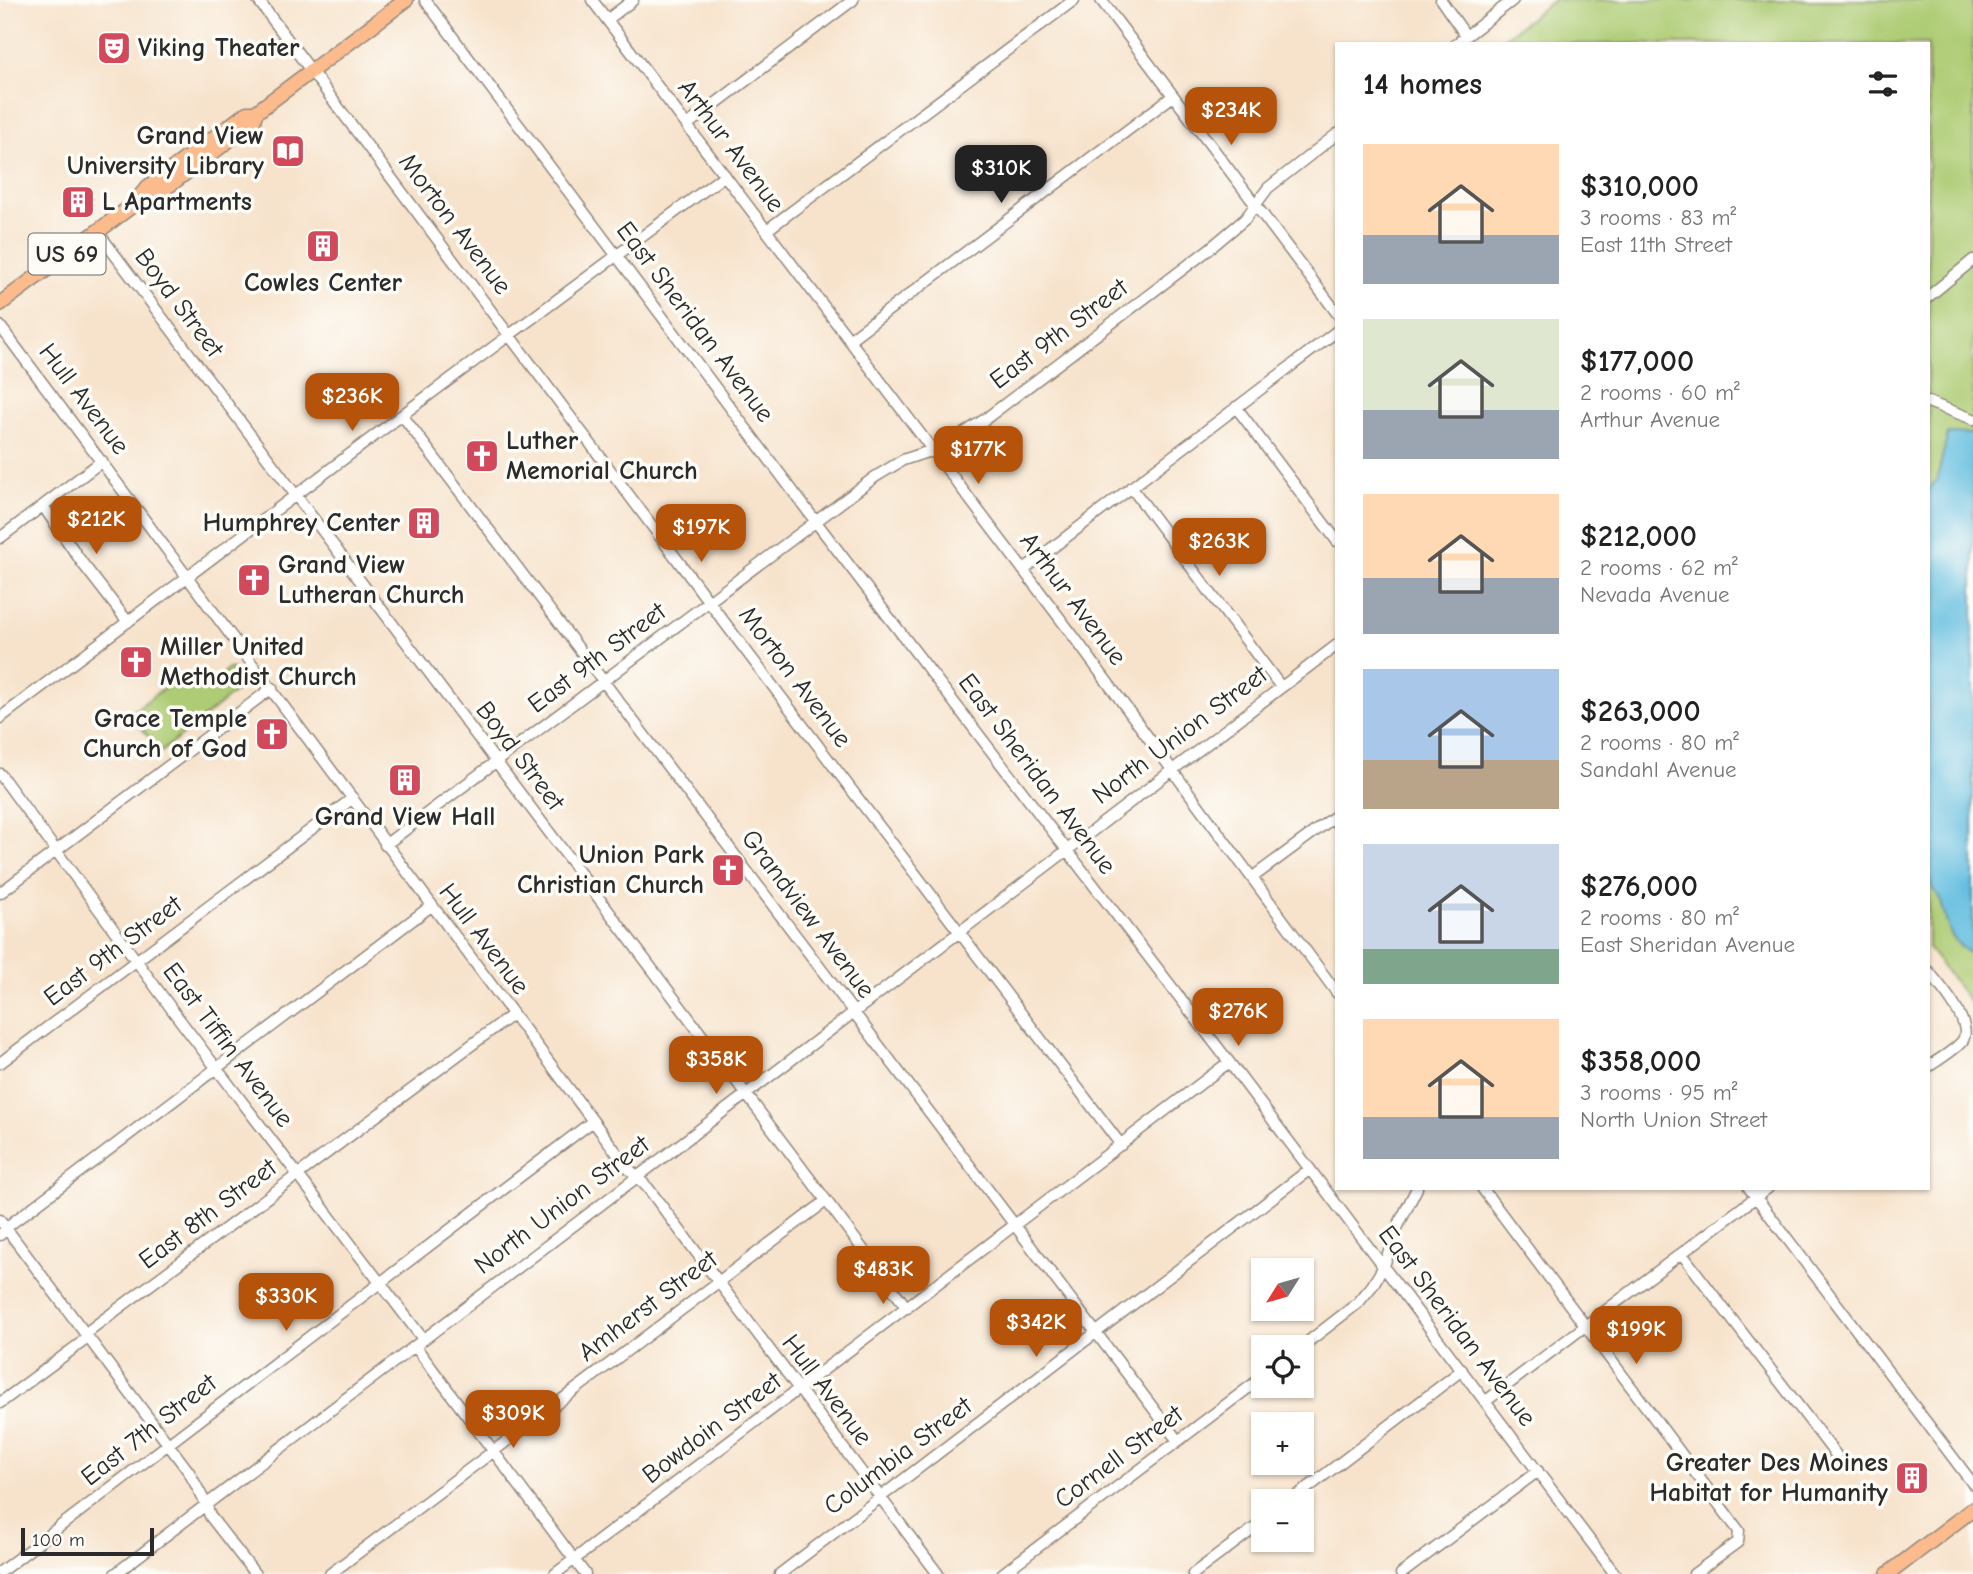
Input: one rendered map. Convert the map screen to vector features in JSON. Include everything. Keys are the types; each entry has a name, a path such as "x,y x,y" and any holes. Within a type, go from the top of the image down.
{"main road":[{"name":"US 69","path":"0,304 133,205 148,187 247,113 255,113 406,0"},
{"path":"1888,1574 1973,1509"}],"street":[{"name":"Morton Avenue","path":"258,0 709,602 1121,1145"},
{"name":"East Sheridan Avenue","path":"425,0 816,522 1384,1266 1615,1574"},
{"name":"Arthur Avenue","path":"592,0 1023,570 1335,990"},
{"path":"607,20 633,0"},
{"path":"687,125 853,0"},
{"path":"767,230 1074,0"},
{"path":"1101,0 1335,310"},
{"path":"1441,0 1466,36"},
{"path":"1458,42 1513,0"},
{"path":"849,340 1173,96"},
{"name":"East 9th Street","path":"385,845 889,467 932,451 970,430 1231,232 1262,194 1335,136"},
{"path":"0,718 724,175"},
{"name":"Boyd Street","path":"97,232 907,1308"},
{"path":"1930,295 1973,260"},
{"name":"Hull Avenue","path":"0,326 272,688 385,845 593,1121 648,1188 938,1574"},
{"path":"1023,570 1335,333"},
{"path":"1930,403 1973,419"},
{"path":"1236,407 1335,538"},
{"name":"Grandview Avenue","path":"402,415 1178,1441"},
{"path":"0,538 102,461"},
{"path":"1131,487 1281,687"},
{"path":"43,506 128,622"},
{"name":"North Union Street","path":"115,1574 1335,646"},
{"path":"0,893 272,688"},
{"name":"East Tiffin Avenue","path":"0,774 297,1177 380,1281 494,1451 585,1574"},
{"name":"East 9th Street","path":"0,1063 353,798"},
{"path":"1253,877 1335,816"},
{"path":"255,1574 210,1516 189,1472 169,1443 2,1228 431,906"},
{"path":"1930,974 1966,1022 1964,1040 1930,1065"},
{"name":"East 8th Street","path":"0,1403 81,1343 91,1329 513,1014"},
{"name":"Bowdoin Street","path":"555,1574 800,1391 1229,1062"},
{"name":"East 7th Street","path":"0,1572 593,1121"},
{"name":"Columbia Street","path":"780,1574 1310,1170"},
{"path":"1314,1337 1358,1303 1384,1266 1395,1232 1416,1190"},
{"path":"1484,1190 1735,1524 1739,1536 1732,1547 1694,1574"},
{"path":"1486,1401 1682,1254 1752,1193 1973,1484"},
{"name":"Amherst Street","path":"330,1574 825,1202"},
{"path":"1682,1254 1836,1455"},
{"path":"1306,1489 1462,1370"},
{"name":"Cornell Street","path":"1002,1574 1251,1386"},
{"path":"1401,1574 1538,1471"},
{"path":"1193,1574 1251,1531"}],"green space":[{"path":"1554,0 1973,0 1973,1006 1930,951 1930,42 1499,42"},
{"path":"227,669 240,674 243,678 241,687 161,752 130,714 177,678 184,687 192,684 195,688 216,684"}],"water":[{"path":"1948,433 1973,434 1973,955 1954,938 1940,899 1930,883 1930,488 1937,479"}],"place":[{"name":"Viking Theater","path":"114,48"},
{"name":"Grand View University Library","path":"288,151"},
{"name":"L Apartments","path":"78,202"},
{"name":"Cowles Center","path":"323,246"},
{"name":"Luther Memorial Church","path":"482,456"},
{"name":"Humphrey Center","path":"424,523"},
{"name":"Grand View Lutheran Church","path":"254,580"},
{"name":"Miller United Methodist Church","path":"136,662"},
{"name":"Grace Temple Church of God","path":"272,734"},
{"name":"Grand View Hall","path":"405,780"},
{"name":"Union Park Christian Church","path":"728,870"},
{"name":"Greater Des Moines Habitat for Humanity","path":"1912,1478"}]}
